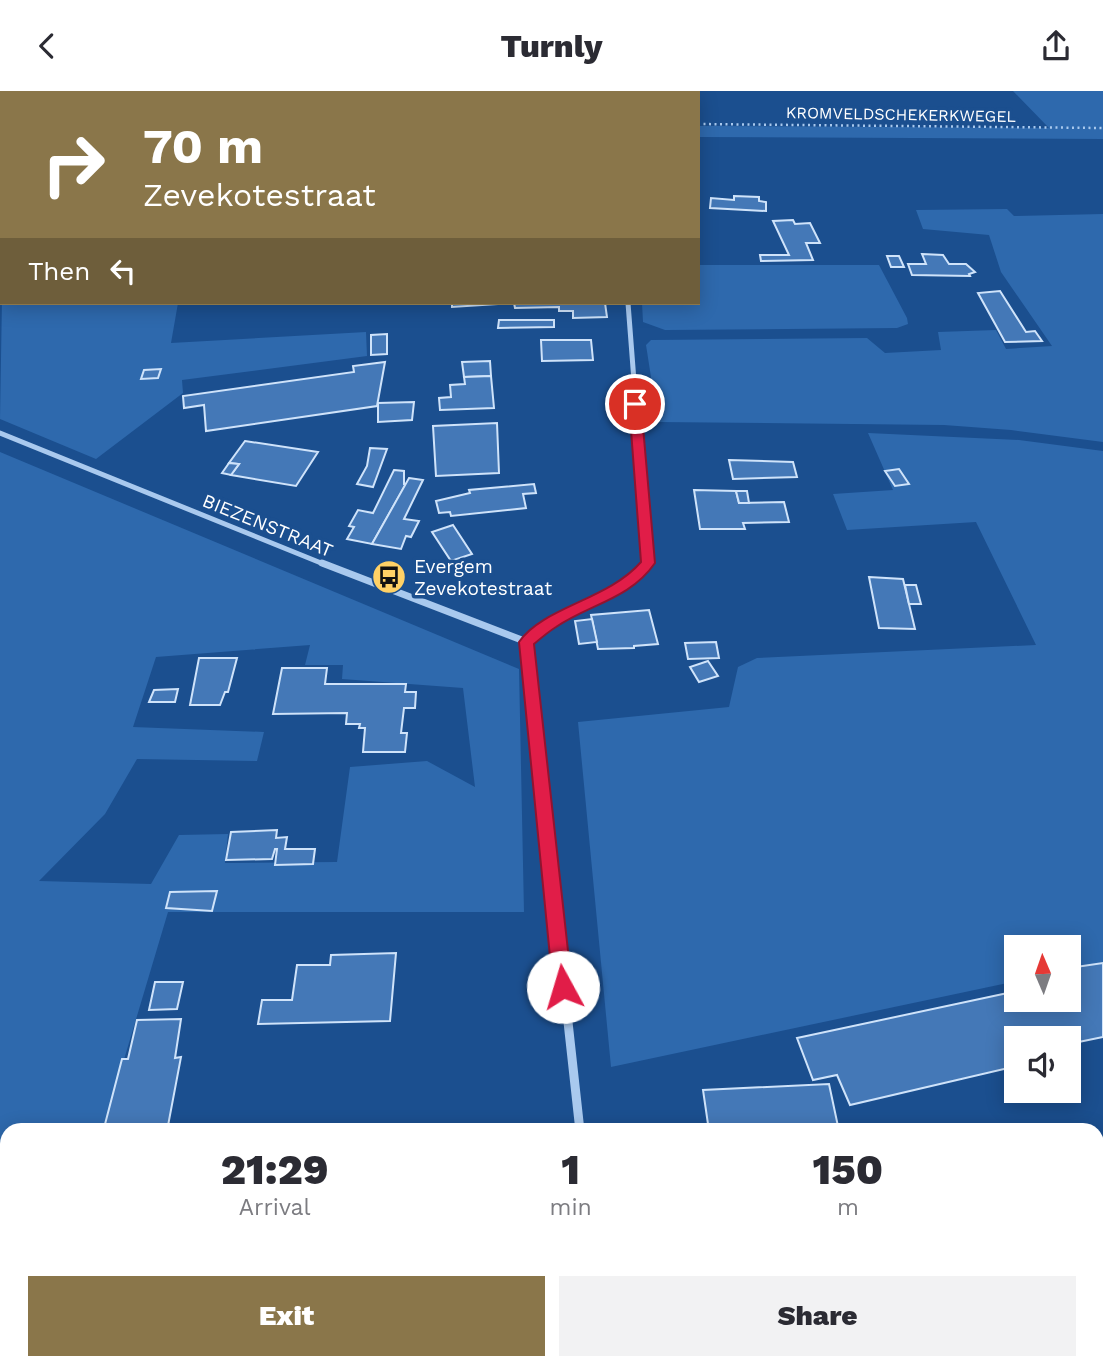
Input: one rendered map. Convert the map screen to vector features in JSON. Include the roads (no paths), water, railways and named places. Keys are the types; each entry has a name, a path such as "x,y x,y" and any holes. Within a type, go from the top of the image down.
{"street":[{"path":"579,1123 527,642 552,622 613,593 634,579 648,563 628,305"},
{"name":"BIEZENSTRAAT","path":"0,433 292,552 527,642"}],"place":[{"name":"Evergem Zevekotestraat","path":"389,577"}]}
